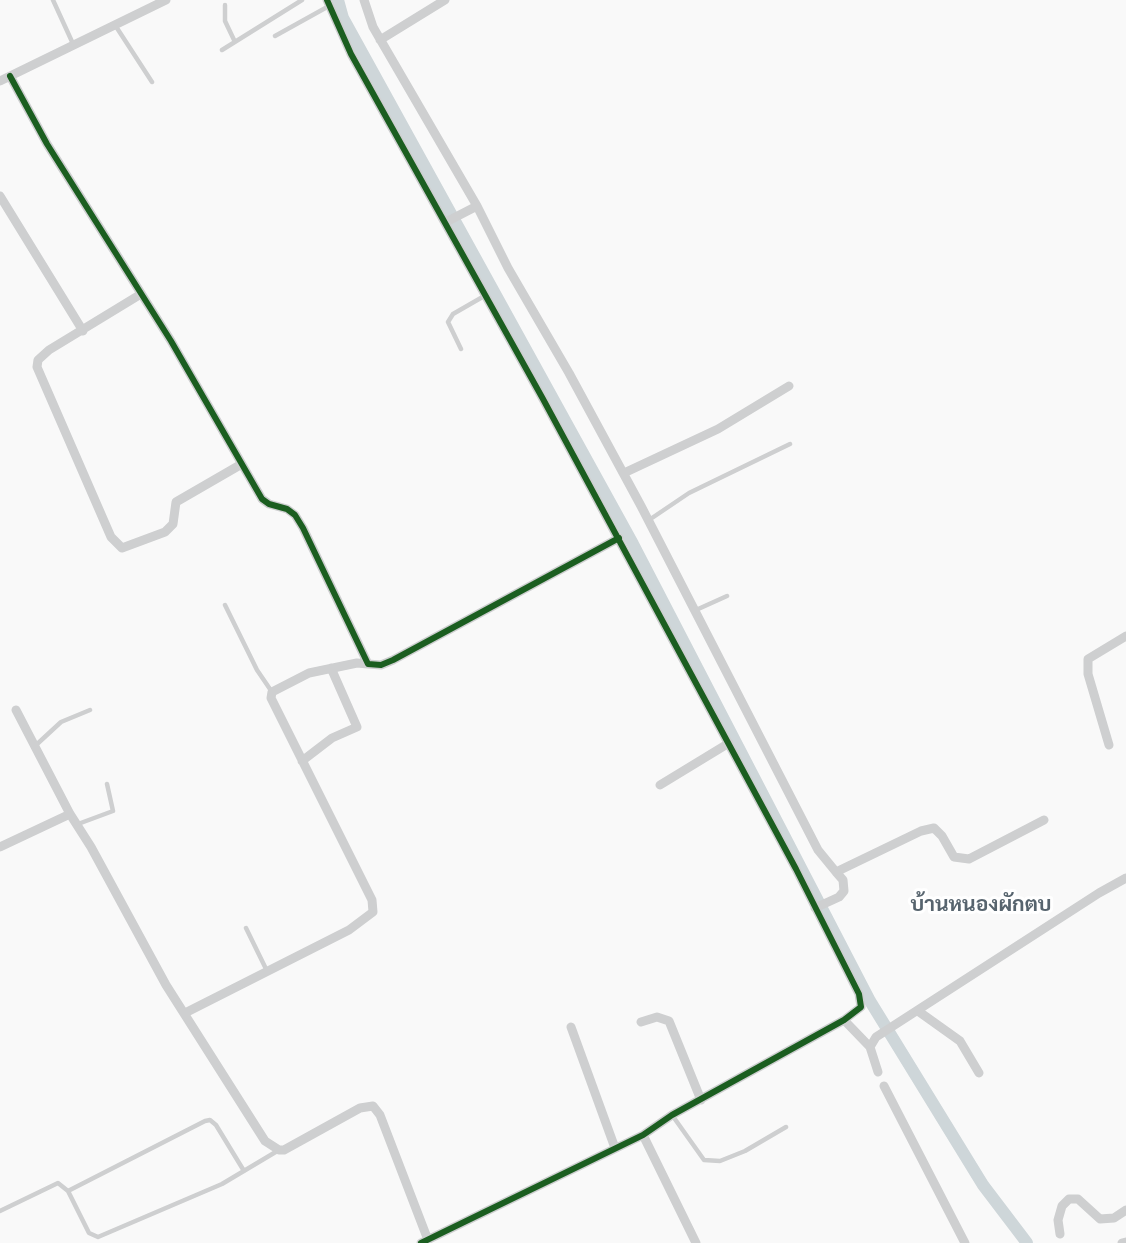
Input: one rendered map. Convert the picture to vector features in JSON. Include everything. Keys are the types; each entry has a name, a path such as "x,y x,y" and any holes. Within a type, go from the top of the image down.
{"street":[{"path":"0,81 166,0"},
{"path":"364,0 380,40 624,473 818,850 843,880 844,891 839,897 817,907"},
{"path":"380,40 446,0"},
{"path":"16,710 70,814 166,985 265,1141 279,1150 304,1140 360,1108 373,1106 384,1124 424,1241 643,1135 672,1115 844,1020 861,1007 859,994 817,907 448,221 351,54 328,3"},
{"path":"10,76 47,144 141,294 262,499 295,515 368,664"},
{"path":"0,196 83,331"},
{"path":"448,221 476,207"},
{"path":"141,294 49,350 38,360 37,367 117,546 122,548 169,529 173,524 176,502 240,465"},
{"path":"624,473 718,429 789,386"},
{"path":"185,1013 349,930 373,912 372,900 272,703 272,692 309,673 331,668 381,665 393,660 619,538"},
{"path":"1108,745 1088,674 1088,659 1126,636"},
{"path":"302,761 332,738 357,727 331,668"},
{"path":"660,785 729,742"},
{"path":"0,847 70,814"},
{"path":"836,872 921,831 934,828 942,836 954,857 969,859 1044,820"},
{"path":"870,1047 876,1036 1126,878"},
{"path":"914,1013 960,1041 979,1073"},
{"path":"641,1022 657,1017 669,1021 701,1100"},
{"path":"844,1020 870,1047 878,1072"},
{"path":"571,1027 615,1148"},
{"path":"884,1086 965,1243"},
{"path":"643,1135 696,1243"},
{"path":"1060,1234 1058,1220 1062,1206 1069,1199 1078,1199 1100,1220 1113,1218 1126,1210"}],"lane":[{"path":"53,0 74,45"},
{"path":"222,50 302,0"},
{"path":"275,36 328,3"},
{"path":"225,5 225,21 235,42"},
{"path":"115,25 152,82"},
{"path":"460,349 448,322 453,314 486,295"},
{"path":"649,520 689,493 790,444"},
{"path":"696,610 727,596"},
{"path":"225,605 272,692"},
{"path":"35,746 61,722 90,710"},
{"path":"77,825 113,811 107,784"},
{"path":"246,928 267,972"},
{"path":"672,1115 704,1160 720,1161 786,1127"},
{"path":"68,1191 210,1120 244,1171"},
{"path":"0,1211 58,1183 68,1191 89,1233 98,1237 222,1184 279,1150"}],"waterway":[{"path":"338,0 343,18 633,544 870,1001 983,1185 1027,1243"}],"cycle path":[{"path":"327,0 351,54 543,399 796,869 859,994 861,1007 844,1020 672,1115 643,1135 421,1243"},
{"path":"10,76 47,144 171,341 262,499 269,504 287,509 295,515 303,528 368,664 381,665 393,660 619,538"}],"district":[{"name":"บ้านหนองผักตบ","path":"981,905"}]}
